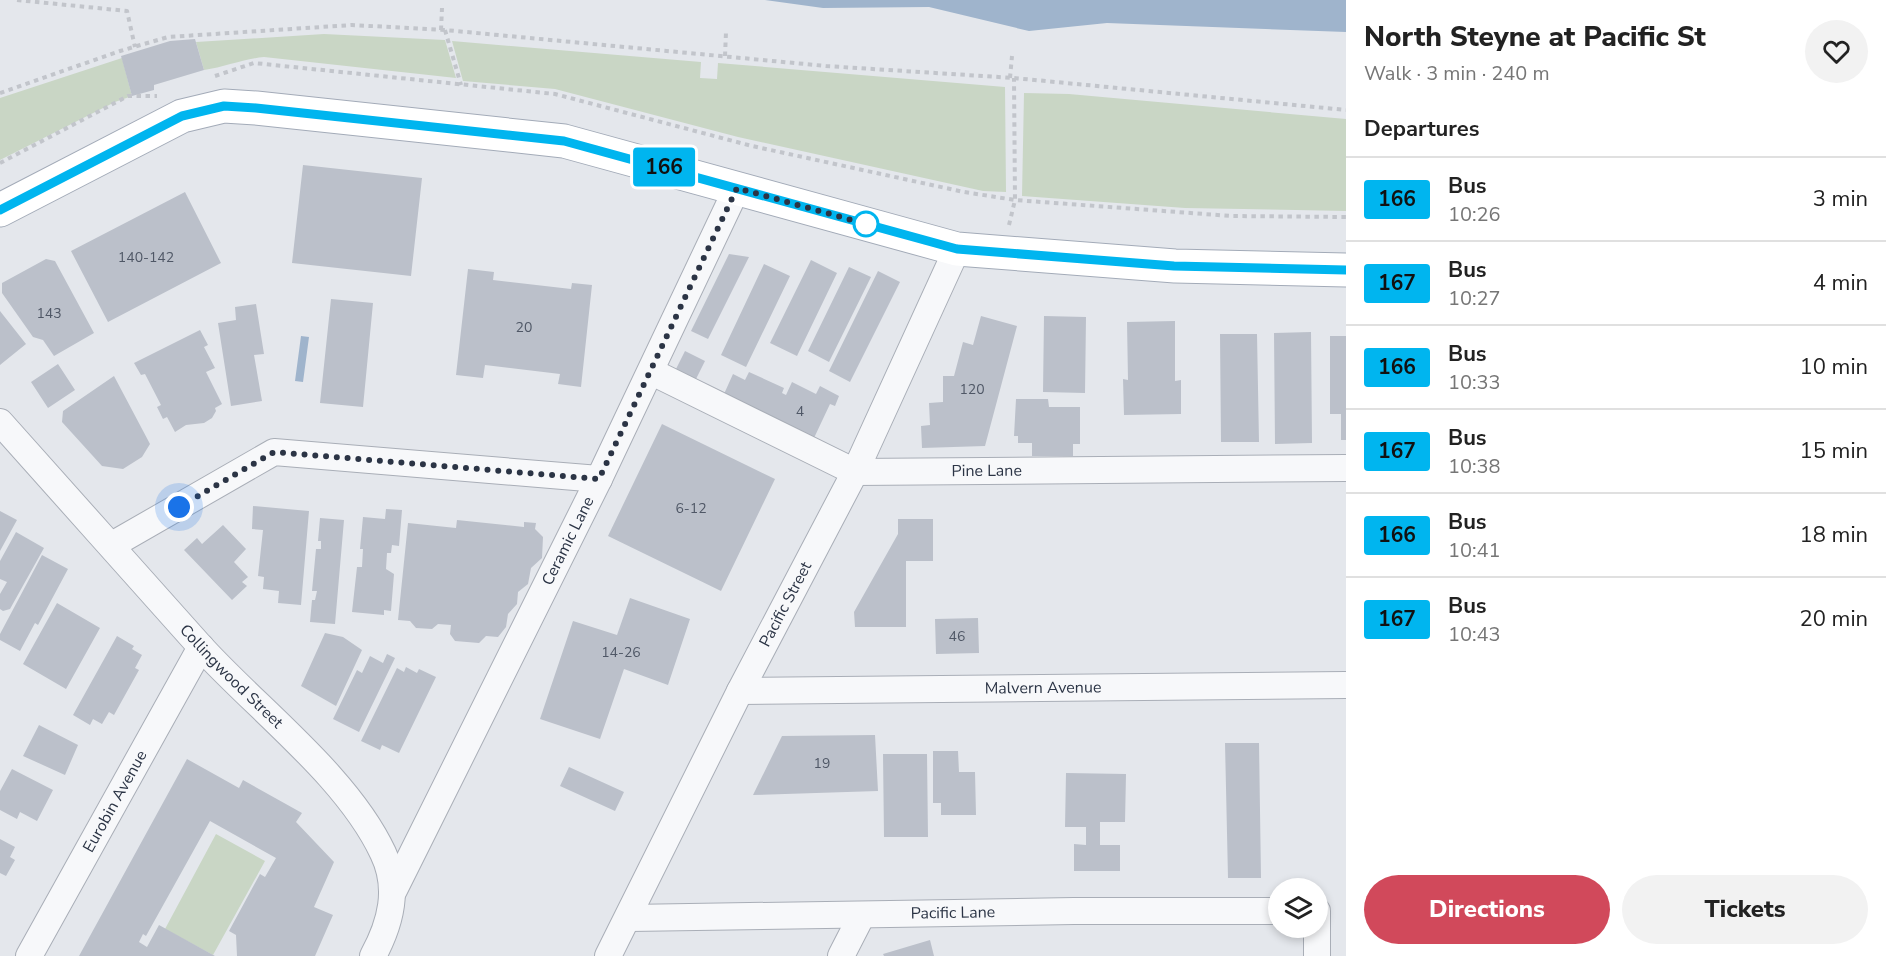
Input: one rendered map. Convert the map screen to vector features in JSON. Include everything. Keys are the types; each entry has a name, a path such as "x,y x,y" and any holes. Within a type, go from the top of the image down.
{"main road":[{"path":"0,210 182,116 224,106 564,141 957,249 1174,266 1346,270"}],"street":[{"name":"Ceramic Lane","path":"394,890 652,372 737,188"},
{"name":"Pacific Street","path":"608,956 740,691 855,472 957,249"},
{"name":"Pine Lane","path":"652,372 855,472 1346,468"},
{"name":"Collingwood Street","path":"0,422 201,647 354,804 384,854 394,890 387,931 373,956"},
{"path":"112,545 274,452 599,479"},
{"name":"Eurobin Avenue","path":"29,956 201,647"},
{"name":"Malvern Avenue","path":"740,691 1346,685"},
{"name":"Pacific Lane","path":"628,918 1074,911 1268,911"},
{"path":"841,956 862,915"},
{"path":"1317,938 1317,956"}],"path":[{"path":"17,0 127,11 135,47"},
{"path":"442,8 443,30 461,85"},
{"path":"0,93 168,37 352,25 443,30 826,66 1012,78 1346,110"},
{"path":"724,56 726,32"},
{"path":"1008,228 1015,200 1012,56"}],"green space":[{"path":"324,34 445,40 456,78 264,57 204,70 196,42"},
{"path":"452,41 701,62 700,78 717,79 718,63 1005,87 1006,192 983,191 738,137 555,89 463,81"},
{"path":"122,58 132,96 115,102 0,160 0,98"},
{"path":"1024,93 1069,94 1346,119 1346,211 1185,208 1022,196"},
{"path":"216,834 265,861 213,955 165,929"}],"water":[{"path":"765,0 1346,0 1346,32 1107,23 1029,31 929,7 823,8"},
{"path":"301,336 309,337 303,382 295,381"}],"building":[{"path":"195,39 204,70 154,85 154,90 132,96 121,56 170,41"},
{"path":"303,165 422,178 411,276 292,263"},
{"path":"185,192 221,263 108,322 71,251"},
{"path":"729,254 749,257 708,339 691,331"},
{"path":"46,259 55,261 94,333 54,356 43,340 33,337 2,293 2,283"},
{"path":"811,260 837,273 797,356 770,343"},
{"path":"764,264 790,276 746,367 721,355"},
{"path":"849,267 871,277 829,362 808,351"},
{"path":"468,269 494,272 493,280 571,289 572,283 592,285 581,387 558,384 560,374 485,365 483,378 456,375"},
{"path":"878,271 900,282 850,382 829,371"},
{"path":"331,299 373,303 363,407 320,403"},
{"path":"256,304 264,354 254,355 262,401 231,406 218,323 236,320 235,307"},
{"path":"0,311 26,344 0,365"},
{"path":"981,316 1017,326 985,446 922,448 921,426 930,425 929,403 943,402 943,376 954,376 963,342 973,345"},
{"path":"1044,316 1086,317 1085,393 1043,392"},
{"path":"1175,321 1175,381 1181,380 1181,414 1124,415 1123,379 1128,380 1127,322"},
{"path":"200,330 208,345 204,347 215,368 206,372 222,404 215,408 216,411 212,418 204,423 186,425 175,432 167,417 163,419 157,407 161,405 145,374 141,375 134,363"},
{"path":"1311,332 1312,443 1275,444 1274,333"},
{"path":"1220,334 1257,334 1259,442 1221,442"},
{"path":"1330,336 1346,336 1346,440 1341,440 1341,414 1330,414"},
{"path":"685,351 705,361 696,379 676,369"},
{"path":"58,364 75,390 48,408 31,382"},
{"path":"749,372 784,388 782,393 786,395 792,382 816,394 820,386 839,396 835,406 830,404 814,438 724,394 733,374 745,380"},
{"path":"114,376 150,444 142,457 123,469 102,466 62,422 63,411"},
{"path":"1016,399 1048,399 1049,407 1080,407 1080,444 1073,444 1073,456 1032,456 1032,443 1018,443 1018,436 1014,436"},
{"path":"662,424 775,479 721,591 608,536"},
{"path":"253,506 309,511 301,605 278,603 279,591 263,589 264,577 258,576 263,530 252,529"},
{"path":"386,509 402,510 399,546 392,545 391,553 387,553 386,569 394,574 391,611 384,610 384,615 352,612 357,567 362,567 363,549 360,549 363,517 385,519"},
{"path":"0,511 17,520 0,551"},
{"path":"320,518 344,520 335,624 310,622 312,600 315,600 317,591 312,591 316,549 321,549 321,541 318,541"},
{"path":"898,519 933,519 933,561 906,561 906,627 855,627 854,612 898,534"},
{"path":"457,520 524,527 524,522 536,523 535,529 543,537 542,558 531,568 528,584 518,592 517,604 508,614 506,627 498,637 486,636 479,643 455,641 450,634 451,625 438,624 432,629 416,628 410,621 398,620 408,523 456,528"},
{"path":"223,525 246,549 234,562 248,577 242,582 247,586 232,600 184,550 197,538 202,544"},
{"path":"16,532 44,548 10,609 3,611 0,609 0,594 7,582 0,579 0,561"},
{"path":"42,555 68,569 38,625 35,623 20,651 0,640 0,634"},
{"path":"630,598 690,619 668,685 624,669 600,739 540,719 573,621 617,635"},
{"path":"57,603 100,628 66,689 23,664"},
{"path":"978,618 979,653 936,654 935,619"},
{"path":"325,633 343,637 362,650 336,706 301,686"},
{"path":"117,636 134,646 132,649 142,655 135,668 139,670 114,715 109,712 102,724 93,719 90,725 73,715"},
{"path":"387,654 395,658 359,732 333,719 357,670 362,673 370,656 383,663"},
{"path":"406,667 417,673 419,669 436,677 399,753 382,745 380,750 361,741 397,668 404,672"},
{"path":"39,725 78,745 65,775 23,756"},
{"path":"875,735 878,791 753,795 782,736"},
{"path":"1225,743 1259,743 1261,878 1228,878"},
{"path":"933,751 958,751 959,772 975,772 976,815 941,815 941,803 933,803"},
{"path":"883,754 927,754 928,837 884,837"},
{"path":"187,759 239,788 243,780 302,813 296,822 334,862 314,907 333,915 315,956 237,956 236,935 229,931 260,874 265,877 276,858 210,821 146,936 143,934 139,942 147,947 159,925 215,956 79,956"},
{"path":"569,767 624,792 615,811 560,786"},
{"path":"12,769 53,790 37,821 20,812 17,819 0,810 0,791"},
{"path":"1066,773 1126,774 1125,822 1100,822 1100,845 1120,845 1120,871 1074,871 1074,844 1086,845 1086,827 1065,827"},
{"path":"0,839 15,847 10,857 15,860 6,876 0,873"},
{"path":"930,940 934,956 884,956 883,954"}],"bus line":[{"name":"166","path":"0,210 182,116 224,106 564,141 957,249 1004,255 1174,266 1346,270"}],"route":[{"path":"179,507 274,452 599,479 652,372 737,188 866,224"}]}
